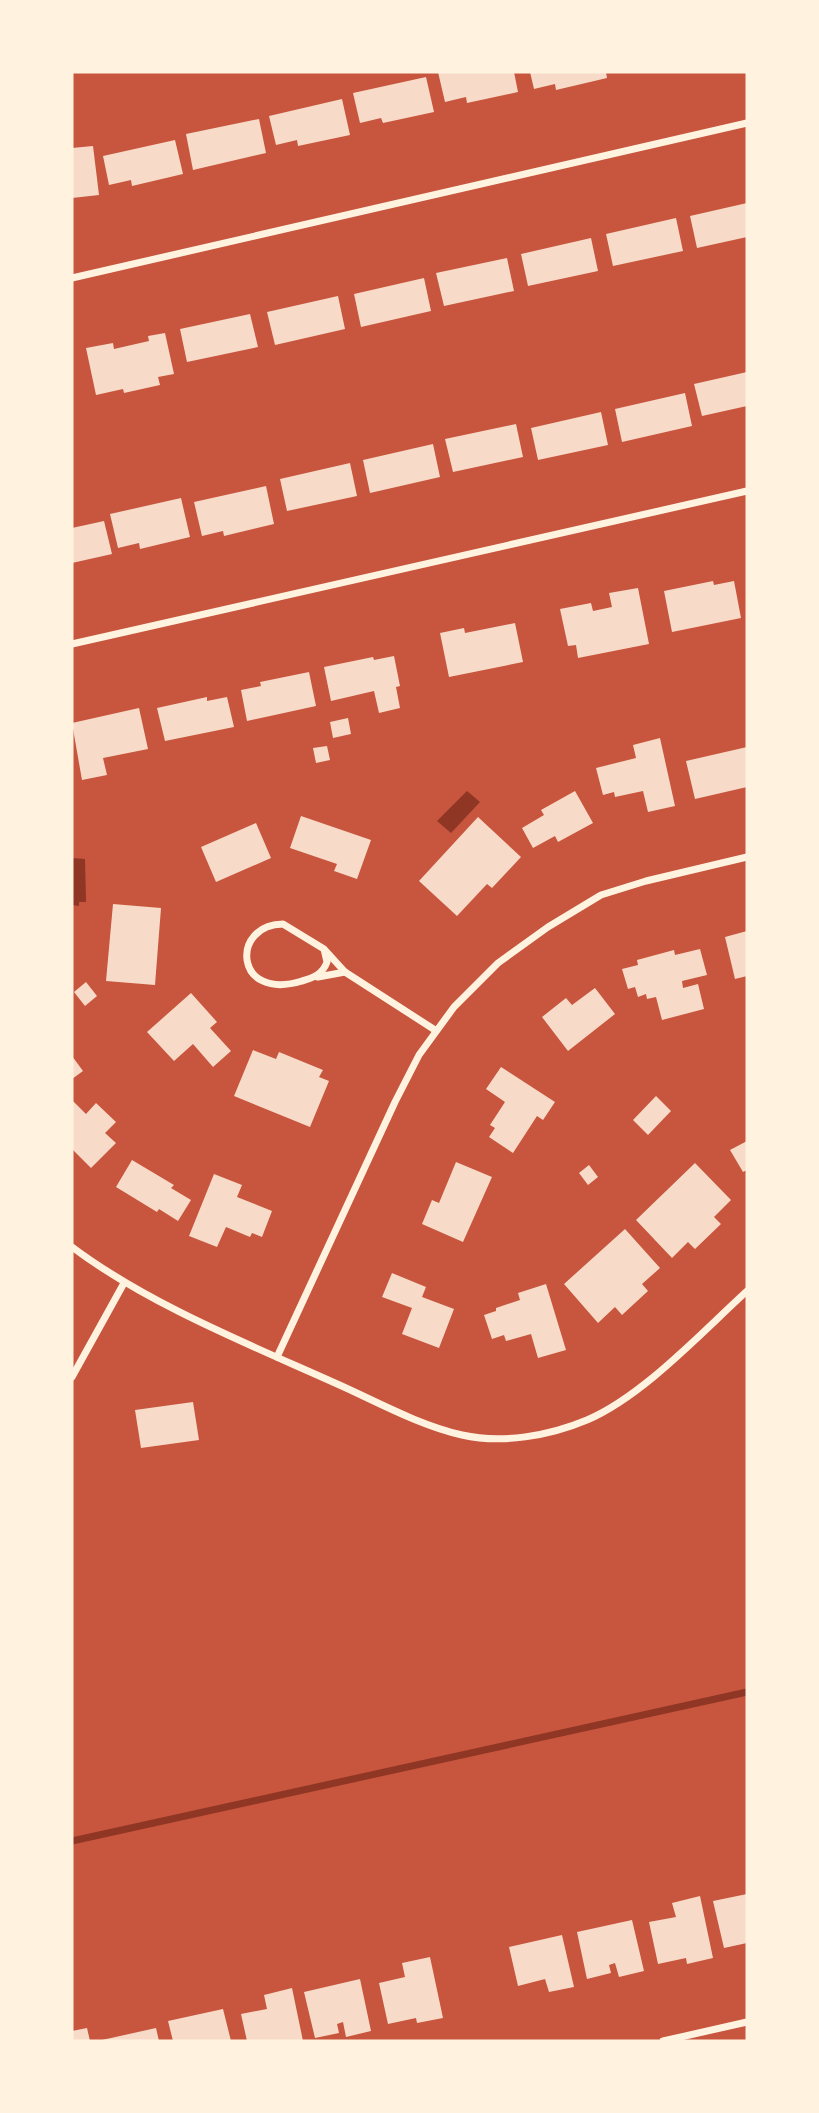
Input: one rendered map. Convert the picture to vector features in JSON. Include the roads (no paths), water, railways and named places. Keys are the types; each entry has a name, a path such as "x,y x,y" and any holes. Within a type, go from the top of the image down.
{"street":[{"path":"72,278 747,123"},
{"path":"72,644 747,491"},
{"path":"277,1357 419,1055 435,1030 476,984 498,963 548,927 601,895 667,875 747,857"},
{"path":"345,972 280,986 261,982 253,975 247,952 250,942 263,927 284,924 324,949 345,972 435,1030"},
{"path":"313,978 327,962 324,949"},
{"path":"72,1247 124,1283 277,1357 433,1426 464,1435 497,1438 529,1436 558,1430 587,1420 615,1405 639,1388 747,1291"},
{"path":"72,1377 124,1283"},
{"path":"663,2041 747,2022"}],"waterway":[{"path":"72,1841 747,1692"}]}
